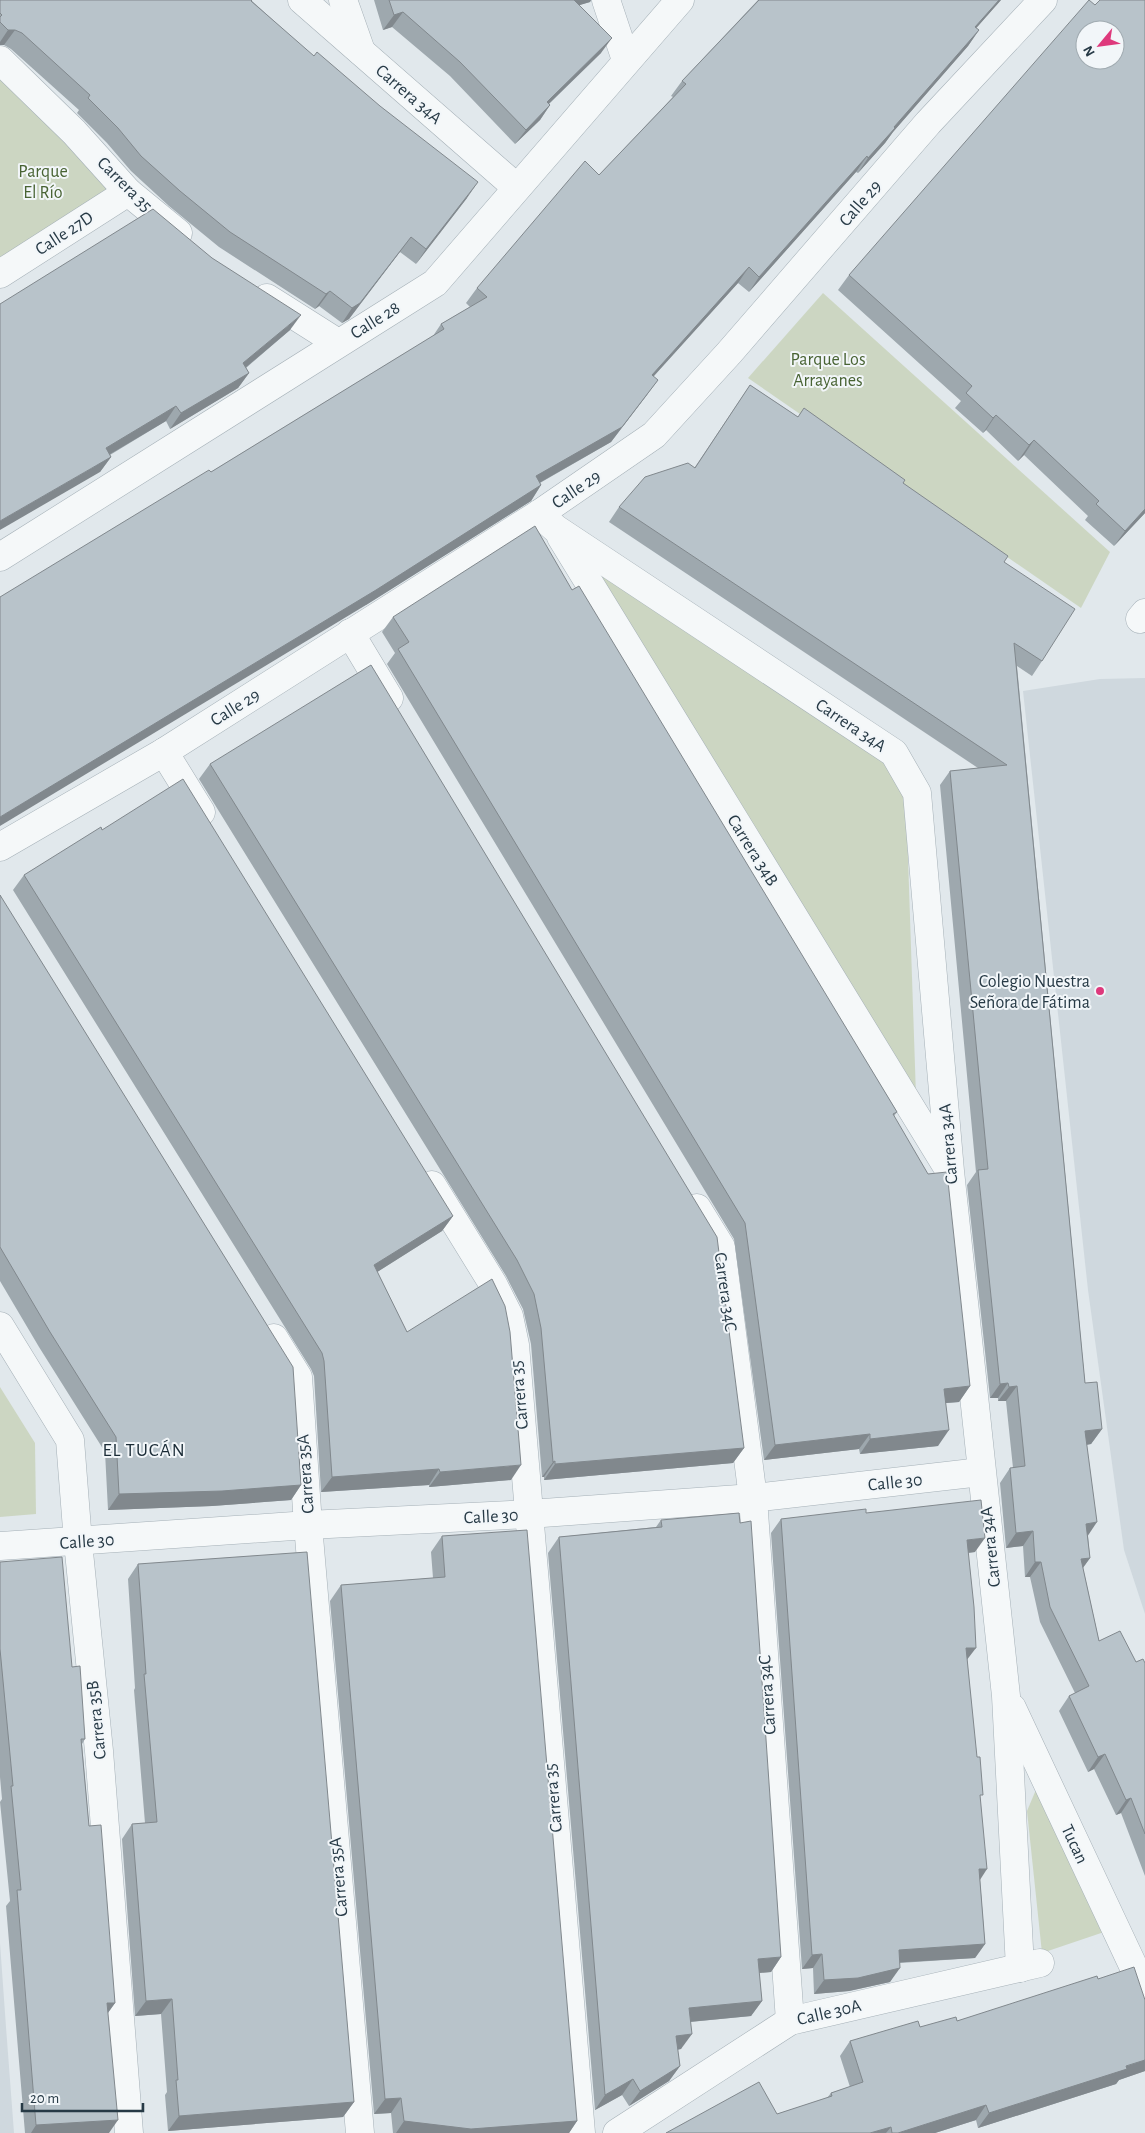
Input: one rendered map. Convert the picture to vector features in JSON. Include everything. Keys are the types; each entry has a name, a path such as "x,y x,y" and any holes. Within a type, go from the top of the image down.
{"street":[{"name":"Carrera 34A","path":"302,0 516,187"},
{"path":"344,0 361,51"},
{"path":"606,0 626,60"},
{"name":"Calle 28","path":"0,558 434,283 680,0"},
{"name":"Calle 29","path":"0,847 164,752 350,633 548,522 654,435 735,346 928,123 1043,0"},
{"name":"Carrera 35","path":"0,60 74,132 128,192 195,248"},
{"name":"Calle 27D","path":"0,274 128,192"},
{"path":"249,286 338,343"},
{"name":"Carrera 34A","path":"548,522 894,753 917,793 950,1171 1006,1696 1030,1965"},
{"name":"Carrera 34B","path":"548,522 950,1171"},
{"path":"350,633 402,719"},
{"path":"164,752 216,836"},
{"name":"Carrera 35","path":"420,1166 493,1284 509,1316 515,1345 581,2133"},
{"name":"Carrera 34C","path":"685,1188 721,1248 753,1498 790,2021"},
{"name":"Carrera 35A","path":"262,1318 298,1377 308,1525 360,2133"},
{"name":"Carrera 35B","path":"0,1326 70,1440 78,1542 99,1751 129,2133"},
{"name":"Calle 30","path":"0,1546 308,1525 530,1514 753,1498 982,1472"},
{"name":"Tucan","path":"1006,1696 1145,1991"},
{"name":"Calle 30A","path":"618,2133 790,2021 1030,1965"}],"shaded area":[{"name":"Colegio Nuestra Señora de Fátima","path":"1145,678 1145,1614 1124,1550 1088,1290 1023,691 1100,679"},
{"path":"0,1943 6,2027 14,2133 0,2133"}],"green space":[{"name":"Parque El Río","path":"0,78 112,189 0,259"},
{"name":"Parque Los Arrayanes","path":"823,293 1110,552 1081,608 748,378"},
{"path":"595,564 884,761 906,798 916,1096 588,568"},
{"path":"0,1387 35,1443 36,1514 0,1517"},
{"path":"1038,1785 1110,1930 1042,1953 1027,1811"}],"building":[{"path":"0,0 252,0 314,56 317,52 380,106 478,182 426,249 411,237 360,303 352,308 330,291 326,294 230,232 180,191 141,156 118,128 88,98 90,95 22,33 8,30 0,22 2,15 0,13"},
{"path":"389,0 574,0 612,38 547,102 550,105 526,130 460,62 403,12 394,15"},
{"path":"759,0 999,0 975,27 979,30 895,128 868,158 867,156 759,277 749,267 652,375 658,380 622,427 536,476 541,485 376,590 0,817 0,597 209,470 211,472 444,329 441,324 487,297 477,288 585,161 599,175 686,84 682,81"},
{"path":"1089,0 1095,5 1100,0 1145,0 1145,509 1125,531 1096,504 1099,501 1034,440 1029,445 996,415 993,418 966,393 972,386 849,275"},
{"path":"153,209 212,258 301,315 243,363 249,373 181,413 176,406 106,448 111,457 0,521 0,304"},
{"path":"750,385 798,417 804,408 905,480 903,483 1008,556 1004,562 1075,609 1042,661 1014,643 1085,1383 1097,1382 1102,1429 1085,1431 1097,1522 1086,1524 1090,1558 1081,1559 1099,1641 1120,1631 1136,1662 1143,1659 1145,1663 1145,1834 1131,1798 1126,1800 1105,1754 1098,1757 1069,1696 1089,1686 1050,1607 1041,1562 1035,1562 1033,1531 1016,1533 1010,1468 1025,1466 1017,1386 1009,1387 1008,1383 1000,1384 978,1170 988,1169 950,771 1007,765 619,507 645,477 688,463 695,468"},
{"path":"535,526 572,590 579,586 897,1112 893,1114 928,1174 947,1172 970,1386 944,1389 949,1430 870,1439 870,1434 775,1445 745,1223 398,649 409,642 393,617"},
{"path":"371,665 717,1237 744,1448 555,1464 555,1461 553,1462 541,1328 534,1294 517,1260 210,764"},
{"path":"183,779 453,1216 374,1265 407,1332 492,1279 505,1306 510,1332 521,1465 440,1472 439,1469 332,1477 322,1353 24,875 101,827 102,830"},
{"path":"0,895 293,1367 301,1485 222,1491 119,1494 116,1437 50,1332 0,1247"},
{"path":"981,1500 985,1538 967,1540 976,1648 966,1648 977,1757 980,1757 983,1795 980,1795 987,1869 979,1869 985,1944 899,1950 900,1968 858,1978 824,1980 822,1954 812,1955 781,1519 866,1509 866,1513"},
{"path":"739,1513 740,1523 751,1521 781,1957 758,1959 762,2001 689,2008 692,2034 676,2036 680,2066 640,2091 633,2079 605,2095 559,1537 662,1527 661,1520"},
{"path":"527,1530 577,2121 471,2129 404,2121 401,2098 385,2099 341,1585 445,1577 442,1536"},
{"path":"307,1552 354,2102 179,2116 172,1999 146,2001 132,1824 157,1822 144,1674 146,1674 138,1564"},
{"path":"62,1557 72,1667 80,1666 85,1739 81,1739 89,1826 101,1825 115,2003 107,2003 118,2120 36,2125 17,1890 21,1890 0,1649 0,1562"},
{"path":"1134,1967 1145,2000 1145,2060 1126,2066 1127,2069 989,2113 986,2105 898,2133 892,2133 891,2127 870,2133 666,2133 759,2082 777,2114 832,2096 831,2093 863,2082 850,2041 918,2021 920,2027 956,2017 957,2021 1097,1976 1098,1979"}],"place":[{"name":"Colegio Nuestra Señora de Fátima","path":"1100,991"}],"district":[{"name":"EL TUCÁN","path":"144,1449"}]}
